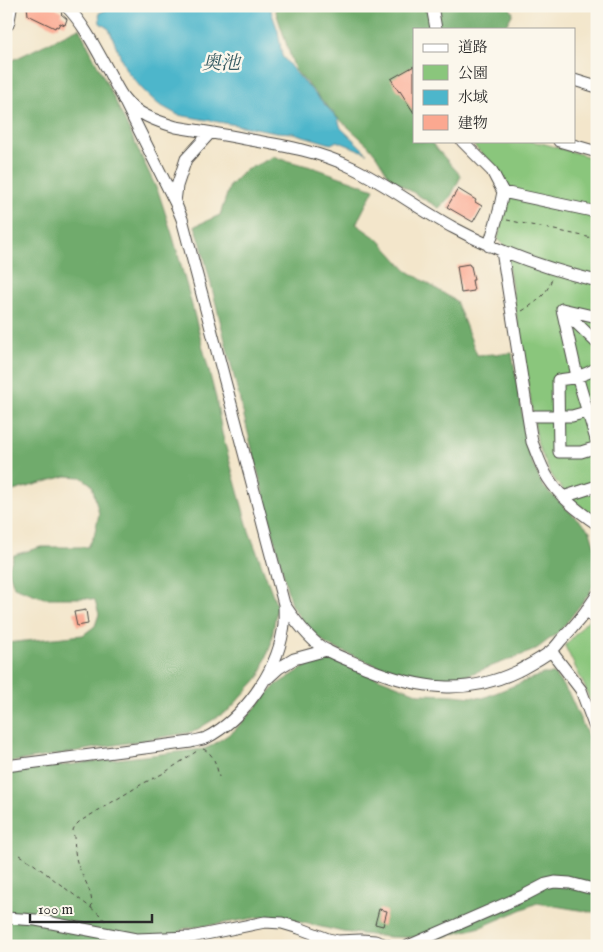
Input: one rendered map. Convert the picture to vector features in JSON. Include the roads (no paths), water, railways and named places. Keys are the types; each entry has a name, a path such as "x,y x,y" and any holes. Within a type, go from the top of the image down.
{"highway":[{"path":"6,23 9,6"}],"street":[{"path":"66,6 83,26 123,98 182,219 284,604 284,630 280,646 265,680"},
{"path":"432,6 436,28"},
{"path":"576,81 597,87"},
{"path":"123,98 136,110 158,122 176,127 294,147 331,159 383,184 453,228 489,246 562,272 597,281"},
{"path":"175,202 177,186 186,159 210,133"},
{"path":"463,142 492,171 503,192 500,211 489,246"},
{"path":"562,142 597,152"},
{"path":"503,192 597,212"},
{"path":"502,251 532,442 547,477 562,497 597,524"},
{"path":"562,310 597,316"},
{"path":"562,310 597,344"},
{"path":"562,310 577,376 592,410 597,443"},
{"path":"597,368 586,374 558,380 559,452 581,452 597,447"},
{"path":"535,416 572,416 592,410"},
{"path":"562,497 597,486"},
{"path":"284,604 294,619 308,634 327,650 396,679 440,688 464,687 484,683 507,676 530,665 551,651 577,623 597,595"},
{"path":"587,609 597,622"},
{"path":"6,766 191,742 205,738 237,716 265,680 279,668 294,660 327,650"},
{"path":"551,651 581,690 597,733"},
{"path":"408,946 523,896 546,884 555,882 570,883 597,890"},
{"path":"6,918 36,920 136,939 191,937 265,922 282,923 328,939 338,941 375,941 389,946"}],"water":[{"name":"奥池","path":"115,6 271,6 282,56 338,119 341,128 367,153 337,141 331,144 293,133 178,115 158,104 126,70 109,29 100,23 99,13"}]}
